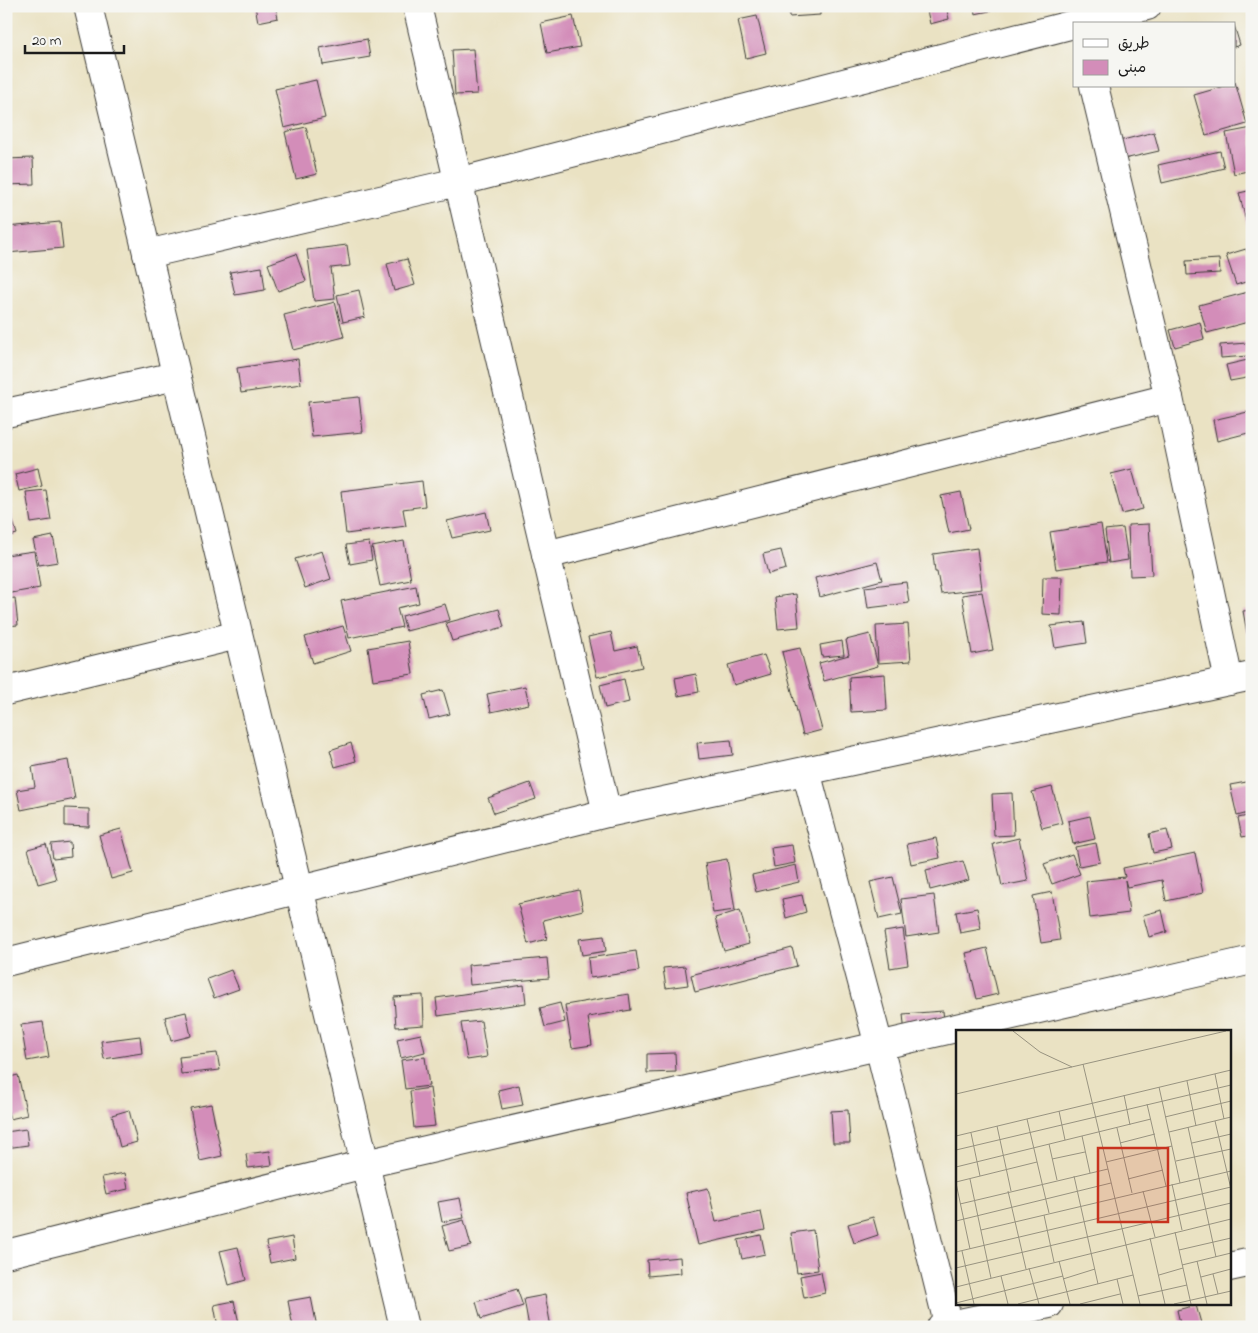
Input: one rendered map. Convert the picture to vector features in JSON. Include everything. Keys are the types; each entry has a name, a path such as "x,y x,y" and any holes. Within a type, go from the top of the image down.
{"street":[{"path":"88,6 404,1327"},
{"path":"417,6 607,814"},
{"path":"147,254 458,182 1077,20 1147,6"},
{"path":"6,962 607,814 1240,678 1169,398 1094,88"},
{"path":"6,413 176,376"},
{"path":"546,555 1169,398"},
{"path":"6,691 238,635"},
{"path":"806,771 879,1046 946,1326 1039,1306"},
{"path":"6,1254 365,1164 1252,960"},
{"path":"1230,1267 1252,1262"}],"building":[{"path":"255,6 275,6 278,18 258,22"},
{"path":"789,6 820,6 820,15 789,17"},
{"path":"926,6 946,6 949,19 930,24"},
{"path":"974,6 1009,6 1009,7 975,14"},
{"path":"573,16 580,47 547,53 541,23"},
{"path":"757,16 766,53 746,58 738,20"},
{"path":"1236,32 1240,45 1236,46"},
{"path":"367,39 370,57 323,65 320,48"},
{"path":"473,49 477,94 455,95 452,50"},
{"path":"316,80 325,118 284,128 275,89"},
{"path":"1236,86 1247,124 1206,136 1194,95 1218,88 1236,88"},
{"path":"306,127 317,174 296,179 285,132"},
{"path":"1252,128 1252,170 1234,174 1226,133"},
{"path":"1154,132 1159,151 1124,159 1119,141"},
{"path":"1220,151 1224,168 1162,183 1158,165"},
{"path":"33,158 34,184 6,185 6,159"},
{"path":"1252,190 1252,240 1251,240 1239,193"},
{"path":"60,222 63,248 7,253 6,227"},
{"path":"347,245 350,266 331,268 335,299 314,301 307,250"},
{"path":"1246,249 1252,265 1252,280 1236,285 1226,255"},
{"path":"296,254 306,281 278,291 268,264"},
{"path":"407,259 415,285 394,291 387,264"},
{"path":"1219,259 1220,273 1187,275 1186,261"},
{"path":"262,267 265,290 235,295 230,272"},
{"path":"359,290 365,317 343,322 337,295"},
{"path":"1252,291 1252,321 1207,333 1199,305"},
{"path":"335,302 344,337 293,350 284,315"},
{"path":"1200,322 1204,339 1175,347 1170,330"},
{"path":"1247,343 1248,356 1221,358 1220,345"},
{"path":"298,359 301,384 241,393 237,368"},
{"path":"1252,359 1252,377 1230,381 1226,365"},
{"path":"359,397 363,432 312,437 308,402"},
{"path":"1252,411 1252,432 1217,441 1213,420"},
{"path":"38,468 42,486 19,491 15,474"},
{"path":"1132,469 1143,509 1122,514 1111,474"},
{"path":"422,481 425,506 403,509 406,526 346,534 341,491"},
{"path":"46,490 51,520 31,523 26,492"},
{"path":"961,492 969,529 949,533 941,496"},
{"path":"6,500 17,534 6,537"},
{"path":"486,512 490,530 452,538 447,521"},
{"path":"1101,524 1107,562 1056,569 1050,532"},
{"path":"1149,524 1152,575 1130,576 1128,525"},
{"path":"1123,528 1128,560 1109,563 1105,530"},
{"path":"53,536 58,562 39,565 33,540"},
{"path":"404,541 411,580 380,586 372,547"},
{"path":"369,542 372,560 350,564 346,545"},
{"path":"977,548 982,589 941,594 937,572 935,572 933,554"},
{"path":"781,550 786,569 768,574 763,554"},
{"path":"34,551 40,588 6,594 6,555"},
{"path":"322,551 331,579 305,588 295,559"},
{"path":"877,562 882,580 820,597 815,578"},
{"path":"1043,577 1062,577 1061,615 1042,614"},
{"path":"906,582 909,603 868,608 865,587"},
{"path":"416,586 419,603 397,608 402,627 349,638 341,601"},
{"path":"982,592 993,650 972,654 962,595"},
{"path":"796,594 799,627 778,629 775,597"},
{"path":"15,598 18,625 6,626 6,599"},
{"path":"445,604 450,620 406,631 402,616"},
{"path":"499,609 504,627 452,641 446,623"},
{"path":"1252,610 1252,632 1247,633 1243,611"},
{"path":"1084,622 1087,643 1055,648 1051,626"},
{"path":"908,624 911,661 878,663 876,626"},
{"path":"343,626 351,651 313,663 305,637"},
{"path":"611,632 615,651 637,646 642,667 597,677 588,637"},
{"path":"870,634 878,666 824,681 819,663 849,655 846,640"},
{"path":"408,641 413,674 373,680 368,648"},
{"path":"842,641 844,655 822,657 820,645"},
{"path":"800,648 822,730 803,735 782,652"},
{"path":"764,655 771,674 734,685 728,665"},
{"path":"696,674 699,692 678,696 675,678"},
{"path":"885,674 887,710 851,712 849,677"},
{"path":"624,679 629,702 605,708 600,685"},
{"path":"525,686 529,704 491,712 487,694"},
{"path":"443,690 450,714 429,719 423,695"},
{"path":"731,740 733,755 699,759 697,743"},
{"path":"351,743 356,761 335,767 330,750"},
{"path":"68,760 75,799 21,810 17,790 35,787 32,767"},
{"path":"1252,781 1252,812 1237,816 1230,785"},
{"path":"530,783 536,799 494,813 488,798"},
{"path":"1052,787 1062,823 1042,828 1032,792"},
{"path":"1012,793 1014,835 994,836 992,794"},
{"path":"65,808 89,809 89,827 65,826"},
{"path":"1252,815 1252,835 1242,837 1238,818"},
{"path":"1090,816 1095,839 1073,844 1068,821"},
{"path":"121,829 133,873 111,879 99,835"},
{"path":"1167,830 1172,849 1153,853 1149,834"},
{"path":"936,838 940,858 911,864 907,844"},
{"path":"1019,838 1028,881 1002,886 993,844"},
{"path":"70,842 71,857 53,859 51,844"},
{"path":"1096,843 1100,862 1079,866 1075,847"},
{"path":"46,844 56,879 38,884 28,849"},
{"path":"792,845 795,863 774,867 771,848"},
{"path":"1195,853 1203,893 1166,901 1162,880 1127,887 1125,880 1129,913 1090,918 1086,881 1125,877 1123,868"},
{"path":"1072,854 1080,874 1052,884 1044,864"},
{"path":"727,859 735,910 713,913 705,863"},
{"path":"963,861 969,880 930,890 926,870"},
{"path":"796,865 799,882 756,892 752,875"},
{"path":"893,877 902,914 879,919 870,882"},
{"path":"579,890 583,910 543,920 547,939 528,944 518,904"},
{"path":"1052,892 1060,940 1041,943 1033,896"},
{"path":"802,895 806,912 786,918 782,899"},
{"path":"934,895 939,932 906,937 901,899"},
{"path":"977,908 981,929 960,933 956,912"},
{"path":"740,910 749,944 724,951 715,918"},
{"path":"1162,910 1167,932 1149,937 1143,915"},
{"path":"903,929 908,965 890,968 884,932"},
{"path":"604,936 606,951 582,955 579,939"},
{"path":"792,948 797,966 695,992 691,975"},
{"path":"987,948 998,994 977,999 966,953"},
{"path":"636,951 639,971 590,978 588,958"},
{"path":"547,958 549,978 470,985 468,965"},
{"path":"685,966 688,985 666,988 663,968"},
{"path":"231,970 239,989 214,998 207,979"},
{"path":"524,985 526,1003 438,1016 436,998"},
{"path":"629,994 631,1010 588,1017 592,1045 572,1048 565,1005"},
{"path":"423,995 424,1025 396,1027 394,997"},
{"path":"560,1003 565,1022 545,1027 540,1008"},
{"path":"943,1011 945,1030 905,1035 903,1014"},
{"path":"186,1012 191,1036 171,1041 165,1017"},
{"path":"481,1021 487,1057 467,1060 461,1023"},
{"path":"43,1022 49,1057 27,1061 21,1025"},
{"path":"421,1034 425,1052 401,1058 397,1039"},
{"path":"140,1036 142,1053 104,1059 101,1041"},
{"path":"217,1053 220,1070 181,1074 179,1057"},
{"path":"675,1053 676,1072 647,1073 647,1054"},
{"path":"425,1057 429,1086 405,1089 401,1060"},
{"path":"18,1075 27,1115 10,1119 6,1105 6,1078"},
{"path":"519,1085 523,1105 502,1109 498,1090"},
{"path":"430,1088 435,1126 414,1128 410,1091"},
{"path":"211,1104 222,1156 200,1161 190,1108"},
{"path":"129,1110 137,1142 120,1147 112,1115"},
{"path":"848,1110 850,1143 833,1143 831,1111"},
{"path":"26,1129 28,1145 6,1148 6,1132"},
{"path":"270,1151 272,1165 248,1168 246,1154"},
{"path":"125,1173 128,1189 106,1194 102,1177"},
{"path":"708,1188 716,1222 761,1212 765,1230 698,1245 686,1193"},
{"path":"460,1198 464,1218 442,1222 438,1202"},
{"path":"873,1217 878,1235 854,1243 848,1224"},
{"path":"464,1220 471,1246 449,1251 442,1226"},
{"path":"813,1230 818,1270 797,1273 791,1233"},
{"path":"761,1235 765,1254 742,1259 738,1240"},
{"path":"292,1237 295,1258 270,1263 266,1242"},
{"path":"238,1247 246,1280 229,1285 220,1251"},
{"path":"680,1257 681,1273 648,1276 647,1260"},
{"path":"821,1272 825,1293 804,1298 800,1276"},
{"path":"517,1289 523,1306 481,1319 476,1302"},
{"path":"545,1295 551,1327 529,1327 524,1299"},
{"path":"311,1297 317,1327 293,1327 288,1301"},
{"path":"234,1301 240,1327 218,1327 214,1305"},
{"path":"1196,1306 1202,1327 1181,1327 1177,1310"}]}
